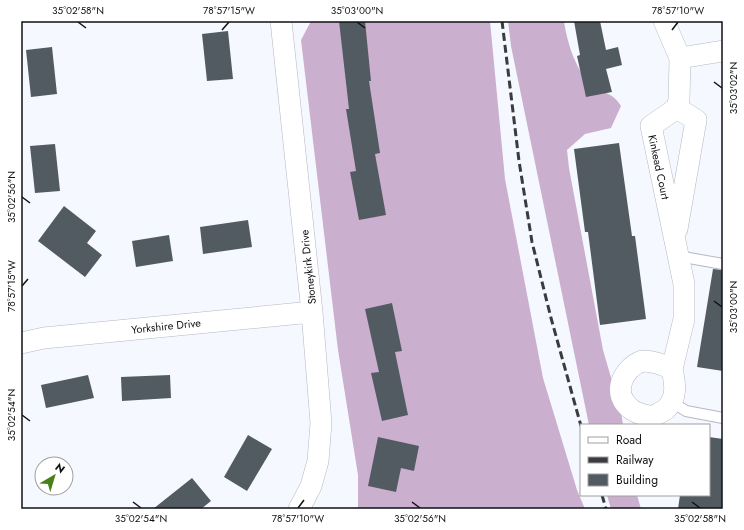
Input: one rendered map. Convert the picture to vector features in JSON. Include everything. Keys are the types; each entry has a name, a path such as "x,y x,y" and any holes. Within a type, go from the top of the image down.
{"street":[{"name":"Stoneykirk Drive","path":"281,21 312,312 321,423 318,461 311,486 299,509"},
{"path":"664,21 680,58 679,100 677,108"},
{"path":"680,58 723,51"},
{"name":"Kinkead Court","path":"672,402 675,393 675,383 672,369 684,318 684,284 676,248 651,126 677,108 696,120 676,248"},
{"name":"Yorkshire Drive","path":"21,343 44,338 312,312"},
{"path":"672,369 659,363 642,361 634,364 628,370 623,377 621,386 625,402 631,409 652,421 672,402"}],"lane":[{"path":"676,248 723,264"},
{"path":"672,402 686,411 723,418"}],"shaded area":[{"path":"311,21 490,21 505,179 543,378 577,490 585,509 358,509 358,475 338,350 301,40"},
{"path":"508,21 564,21 567,38 573,57 582,74 594,87 615,98 621,106 611,128 585,134 567,150 569,168 603,350 621,412 623,424 589,424 511,46"},
{"path":"607,496 637,496 641,509 611,509"}],"building":[{"path":"339,21 365,21 371,81 369,81 380,153 375,154 386,215 359,220 350,172 356,171 346,109 349,109"},
{"path":"574,21 600,21 606,50 618,47 622,65 606,69 612,92 586,97 577,56 580,55"},
{"path":"228,31 233,79 207,81 202,34"},
{"path":"52,47 57,94 31,97 26,50"},
{"path":"619,143 632,236 635,236 646,319 600,325 588,232 585,232 574,149"},
{"path":"55,144 60,191 35,193 30,146"},
{"path":"64,206 96,231 87,243 102,255 85,277 38,241"},
{"path":"248,220 252,247 203,254 200,227"},
{"path":"169,235 173,261 136,267 132,241"},
{"path":"713,269 723,270 723,371 697,367"},
{"path":"392,303 402,351 395,352 408,415 382,421 371,373 379,372 365,309"},
{"path":"88,375 94,398 46,408 41,385"},
{"path":"170,375 171,398 122,401 121,377"},
{"path":"248,435 272,449 247,491 224,477"},
{"path":"378,437 419,446 414,471 401,468 396,492 368,486"},
{"path":"710,437 723,439 723,509 678,509 680,496 710,496"},
{"path":"192,478 211,501 201,509 153,509"}],"railway":[{"path":"502,21 519,161 532,242 580,424"},
{"path":"602,496 606,509"}]}
